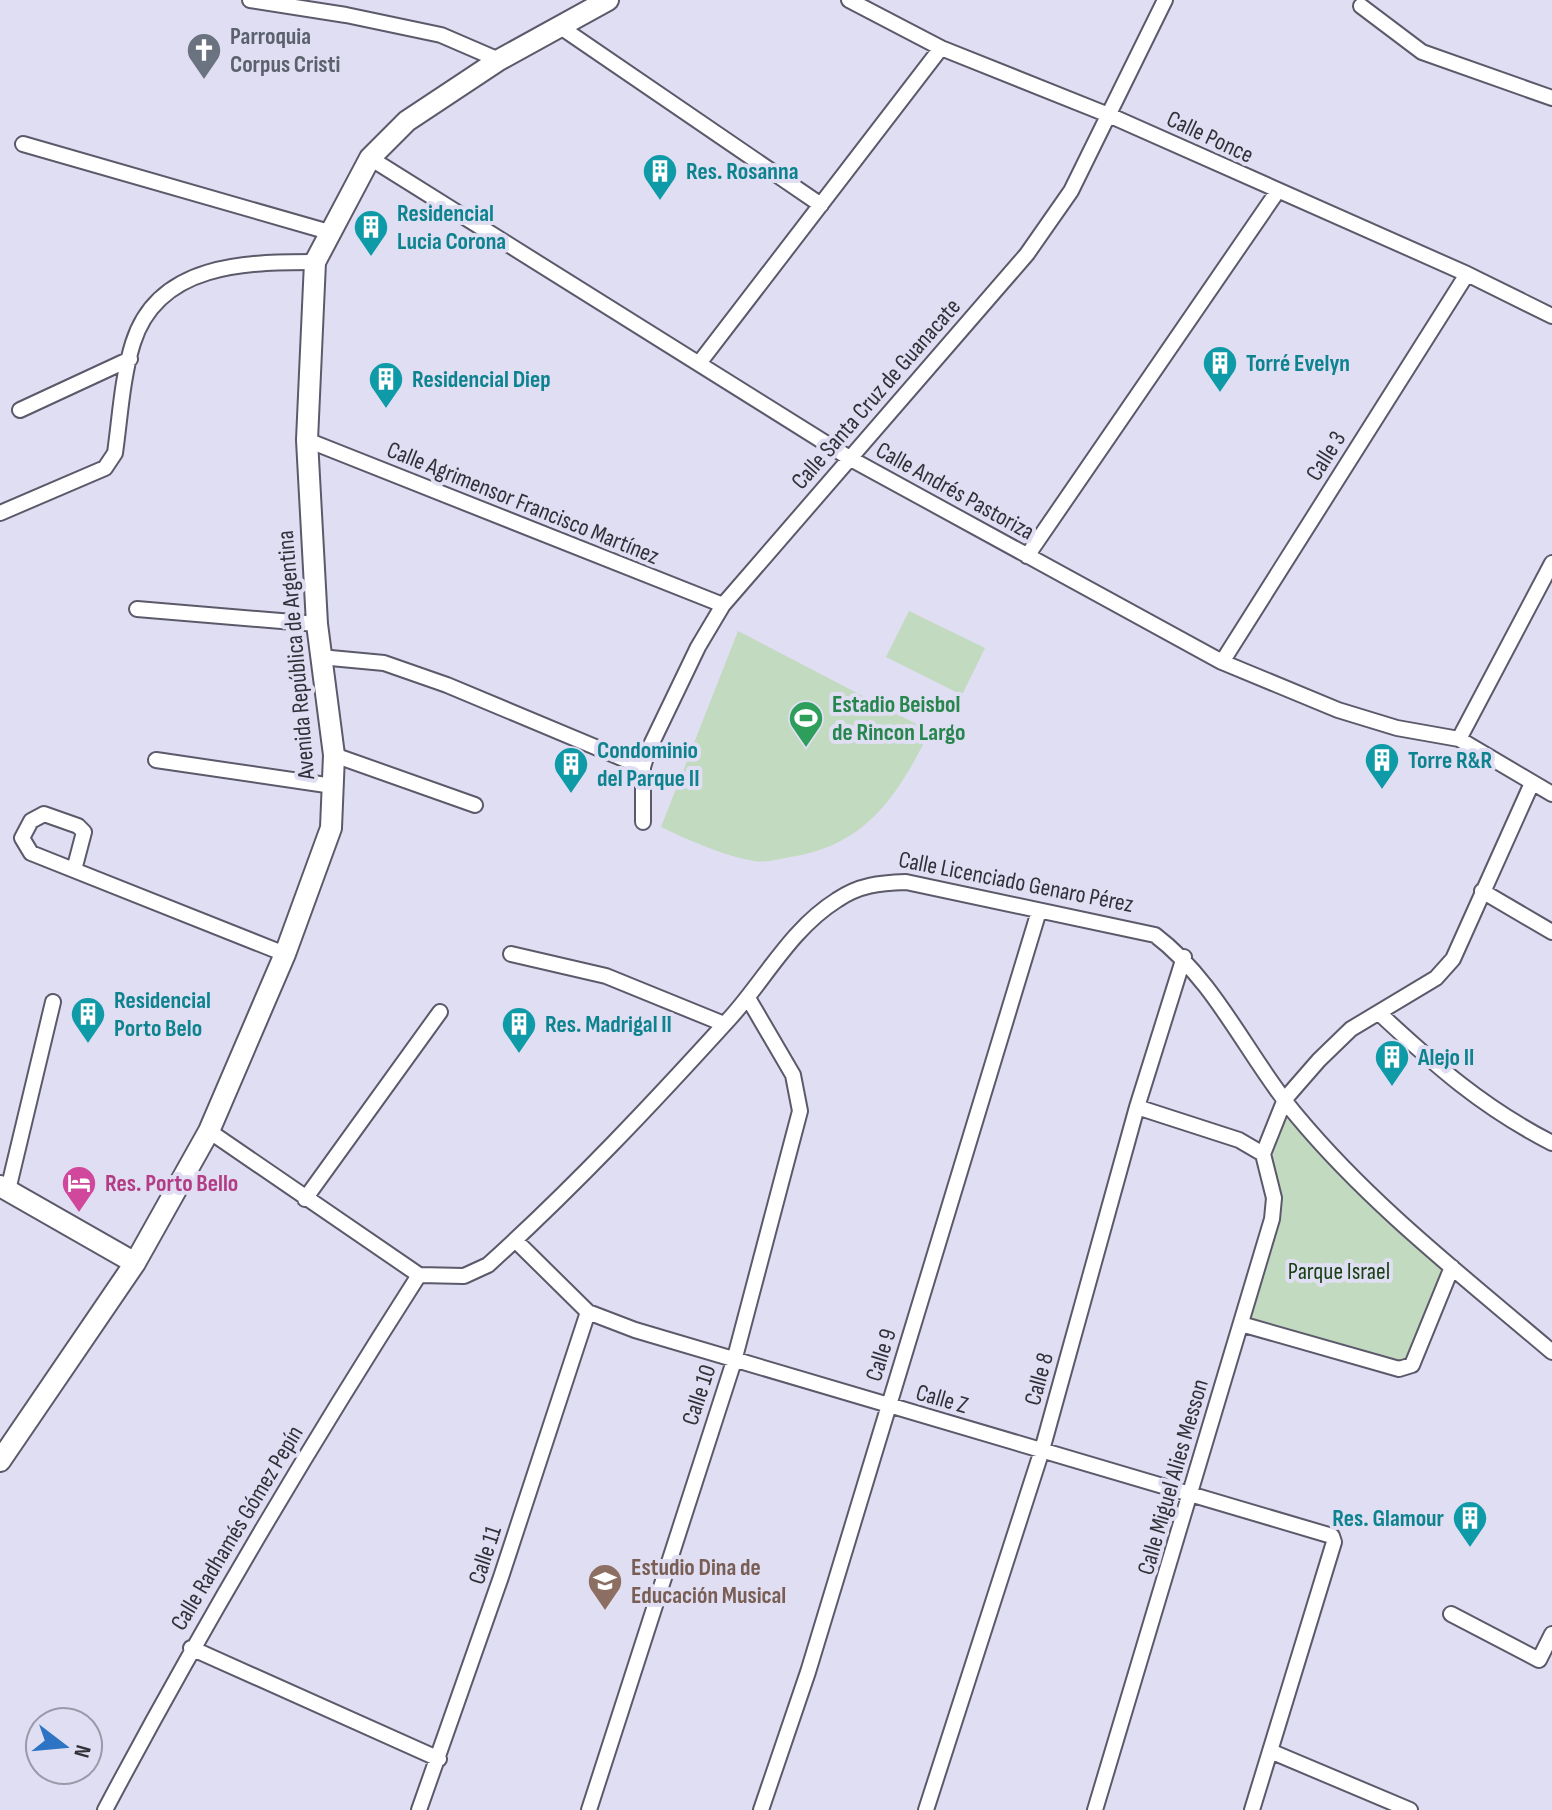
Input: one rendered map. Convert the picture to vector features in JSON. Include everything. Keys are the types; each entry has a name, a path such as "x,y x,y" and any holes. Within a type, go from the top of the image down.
{"main road":[{"name":"Avenida República de Argentina","path":"0,1461 135,1263 209,1131 285,954 331,828 334,755 317,624 307,440 315,262 370,158 407,121 499,60 608,0"},
{"path":"4,1188 135,1263"}],"street":[{"path":"250,0 346,15 441,35 499,60"},
{"name":"Calle Ponce","path":"849,0 941,48 1111,116 1467,274 1552,316"},
{"name":"Calle Santa Cruz de Guanacate","path":"643,822 643,767 687,670 723,605 1027,254 1071,191 1111,116 1165,0"},
{"path":"1361,6 1422,52 1552,98"},
{"path":"562,28 821,205"},
{"path":"700,362 941,48"},
{"path":"23,144 329,232"},
{"name":"Calle Andrés Pastoriza","path":"370,158 851,459 1222,662 1338,710 1397,728 1459,739 1552,794"},
{"path":"1027,556 1277,192"},
{"path":"0,513 105,468 115,453 130,359 145,315 178,287 207,271 243,262 315,262"},
{"name":"Calle 3","path":"1222,662 1467,274"},
{"path":"20,410 130,359"},
{"name":"Calle Agrimensor Francisco Martínez","path":"307,440 723,605"},
{"path":"1459,739 1547,590 1552,563"},
{"path":"137,609 317,624"},
{"path":"320,657 384,663 447,685 643,767"},
{"path":"334,755 475,805"},
{"path":"156,760 333,786"},
{"path":"1137,1107 1239,1140 1263,1154 1285,1099 1351,1029 1436,978 1453,959 1532,783"},
{"path":"74,870 84,832 78,826 44,814 31,821 22,838 31,853 285,954"},
{"name":"Calle Licenciado Genaro Pérez","path":"419,1275 464,1276 488,1265 624,1136 748,998 795,934 836,900 871,883 906,882 1155,935 1184,957 1294,1114 1361,1187 1552,1352"},
{"path":"1482,891 1552,932"},
{"name":"Calle 9","path":"761,1810 808,1672 1039,911"},
{"path":"511,954 606,976 724,1024"},
{"name":"Calle 8","path":"926,1810 1042,1450 1137,1107 1184,957"},
{"name":"Calle 10","path":"589,1810 734,1361 800,1111 793,1075 748,998"},
{"path":"4,1188 53,1002"},
{"path":"305,1199 440,1012"},
{"path":"1379,1013 1437,1067 1502,1117 1552,1143"},
{"path":"209,1131 419,1275"},
{"name":"Calle Miguel Alies Messon","path":"1095,1810 1272,1219 1274,1198 1263,1154"},
{"name":"Calle Z","path":"515,1240 588,1312 734,1361 1326,1533 1334,1542 1270,1751"},
{"path":"1241,1324 1399,1369 1412,1365 1422,1346 1452,1267"},
{"name":"Calle Radhamés Gómez Pepín","path":"105,1810 191,1648 303,1457 419,1275"},
{"name":"Calle 11","path":"419,1810 439,1759 588,1312"},
{"path":"1451,1614 1539,1660 1552,1634"},
{"path":"191,1648 439,1759"},
{"path":"1252,1810 1270,1751 1410,1810"}],"green space":[{"path":"909,611 985,648 962,695 886,657"},
{"name":"Estadio Beisbol de Rincon Largo","path":"738,631 930,731 892,796 859,829 839,842 817,851 758,861 718,851 661,827"},
{"name":"Parque Israel","path":"1285,1099 1295,1114 1452,1267 1422,1346 1399,1369 1241,1324 1272,1219 1263,1154"}],"place":[{"name":"Parroquia Corpus Cristi","path":"204,81"},
{"name":"Res. Rosanna","path":"660,202"},
{"name":"Residencial Lucia Corona","path":"371,258"},
{"name":"Torré Evelyn","path":"1220,394"},
{"name":"Residencial Diep","path":"386,410"},
{"name":"Estadio Beisbol de Rincon Largo","path":"806,749"},
{"name":"Torre R&R","path":"1382,791"},
{"name":"Condominio del Parque II","path":"571,795"},
{"name":"Residencial Porto Belo","path":"88,1045"},
{"name":"Res. Madrigal II","path":"519,1055"},
{"name":"Alejo II","path":"1392,1088"},
{"name":"Res. Porto Bello","path":"79,1214"},
{"name":"Res. Glamour","path":"1470,1549"},
{"name":"Estudio Dina de Educación Musical","path":"605,1612"}]}
